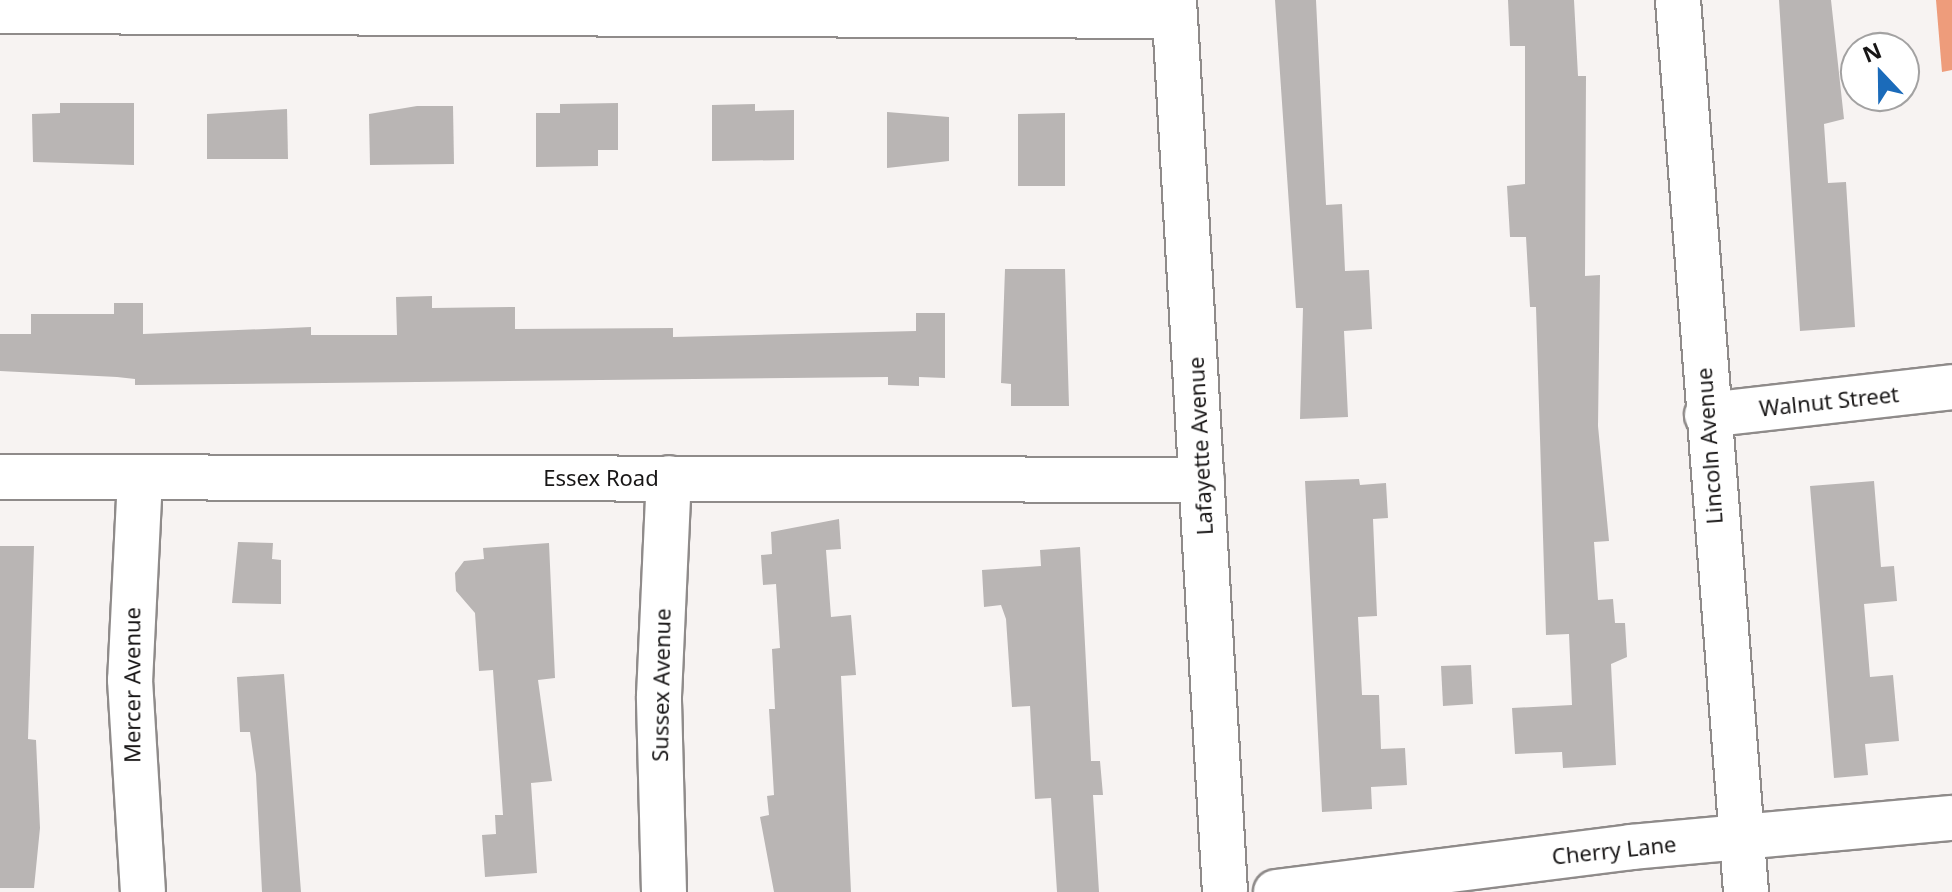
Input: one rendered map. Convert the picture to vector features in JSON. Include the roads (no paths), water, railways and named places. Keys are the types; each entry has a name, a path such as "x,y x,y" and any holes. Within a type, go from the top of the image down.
{"street":[{"name":"Lincoln Avenue","path":"1678,0 1707,415 1746,892"},
{"path":"0,11 1174,8"},
{"name":"Lafayette Avenue","path":"1174,8 1225,892"},
{"name":"Walnut Street","path":"1707,415 1952,387"},
{"name":"Essex Road","path":"0,477 1202,480"},
{"name":"Mercer Avenue","path":"140,478 130,680 143,892"},
{"name":"Sussex Avenue","path":"664,892 659,696 669,478"},
{"name":"Cherry Lane","path":"1276,892 1740,838 1952,818"}]}
